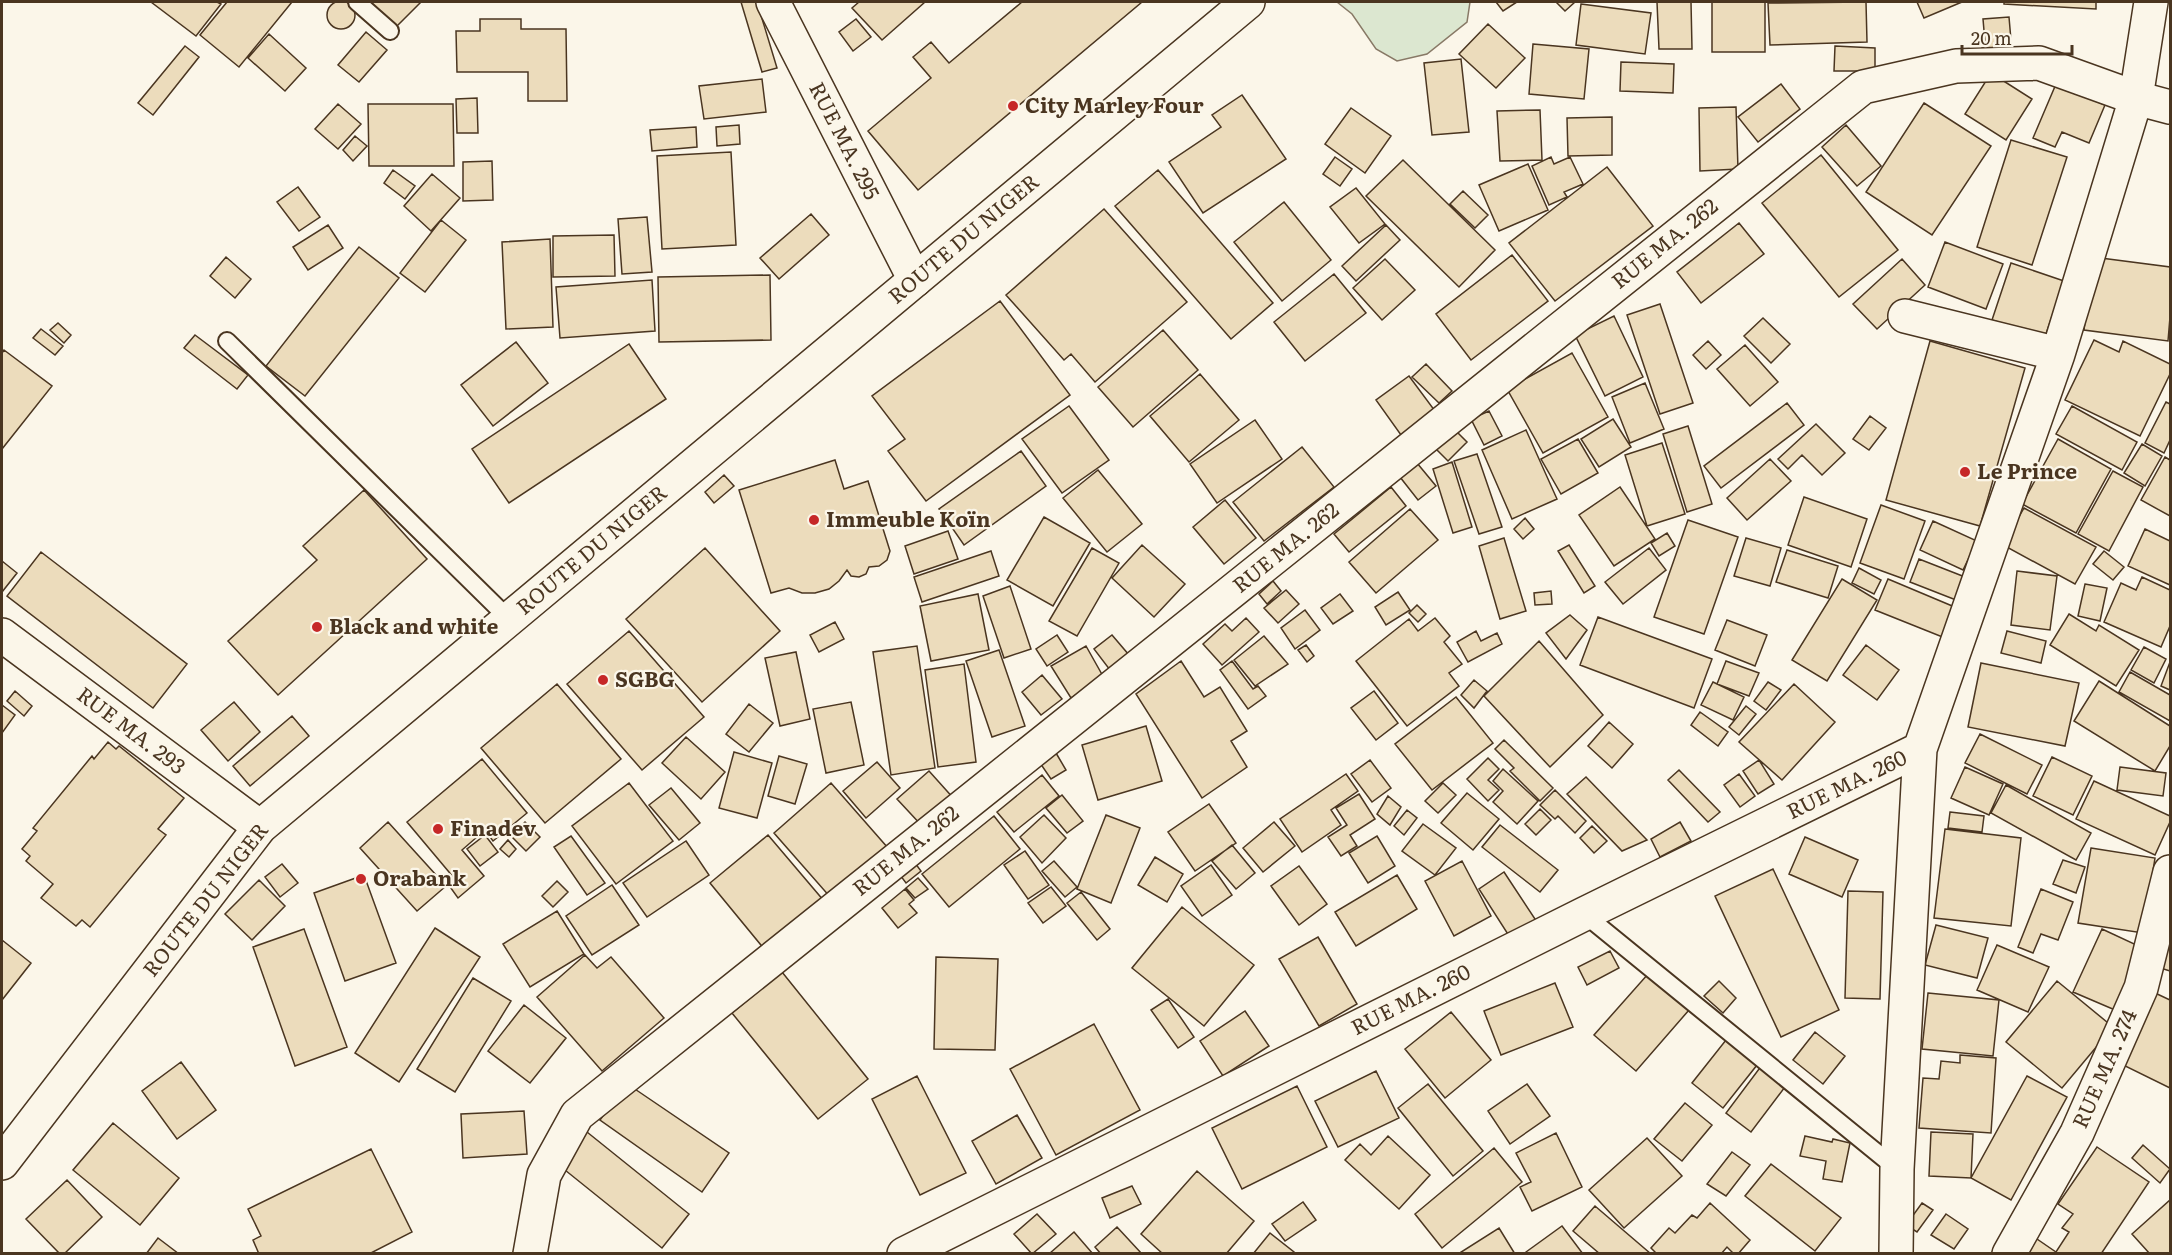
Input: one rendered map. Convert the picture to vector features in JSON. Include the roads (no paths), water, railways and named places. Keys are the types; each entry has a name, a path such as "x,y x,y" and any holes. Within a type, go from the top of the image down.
{"street":[{"name":"RUE MA. 295","path":"772,2 915,280"},
{"name":"ROUTE DU NIGER","path":"2,1163 260,827 1248,2"},
{"path":"1896,1254 1897,1168 1920,750 2058,354 2136,98 2151,2"},
{"name":"RUE MA. 262","path":"530,1254 544,1175 577,1115 1863,87 1956,66 2039,63 2136,98 2170,107"},
{"path":"1905,316 2058,354"},
{"name":"RUE MA. 293","path":"2,635 260,827"},
{"name":"RUE MA. 260","path":"904,1254 1584,914 1920,750"},
{"name":"RUE MA. 274","path":"2009,1254 2077,1133 2141,988 2170,872"}],"lane":[{"path":"357,2 390,31"},
{"path":"227,341 509,619"},
{"path":"1584,914 1897,1168"}],"place":[{"name":"City Marley Four","path":"1013,106"},
{"name":"Le Prince","path":"1965,472"},
{"name":"Immeuble Koïn","path":"814,520"},
{"name":"Black and white","path":"317,627"},
{"name":"SGBG","path":"603,680"},
{"name":"Finadev","path":"438,829"},
{"name":"Orabank","path":"361,879"}]}
